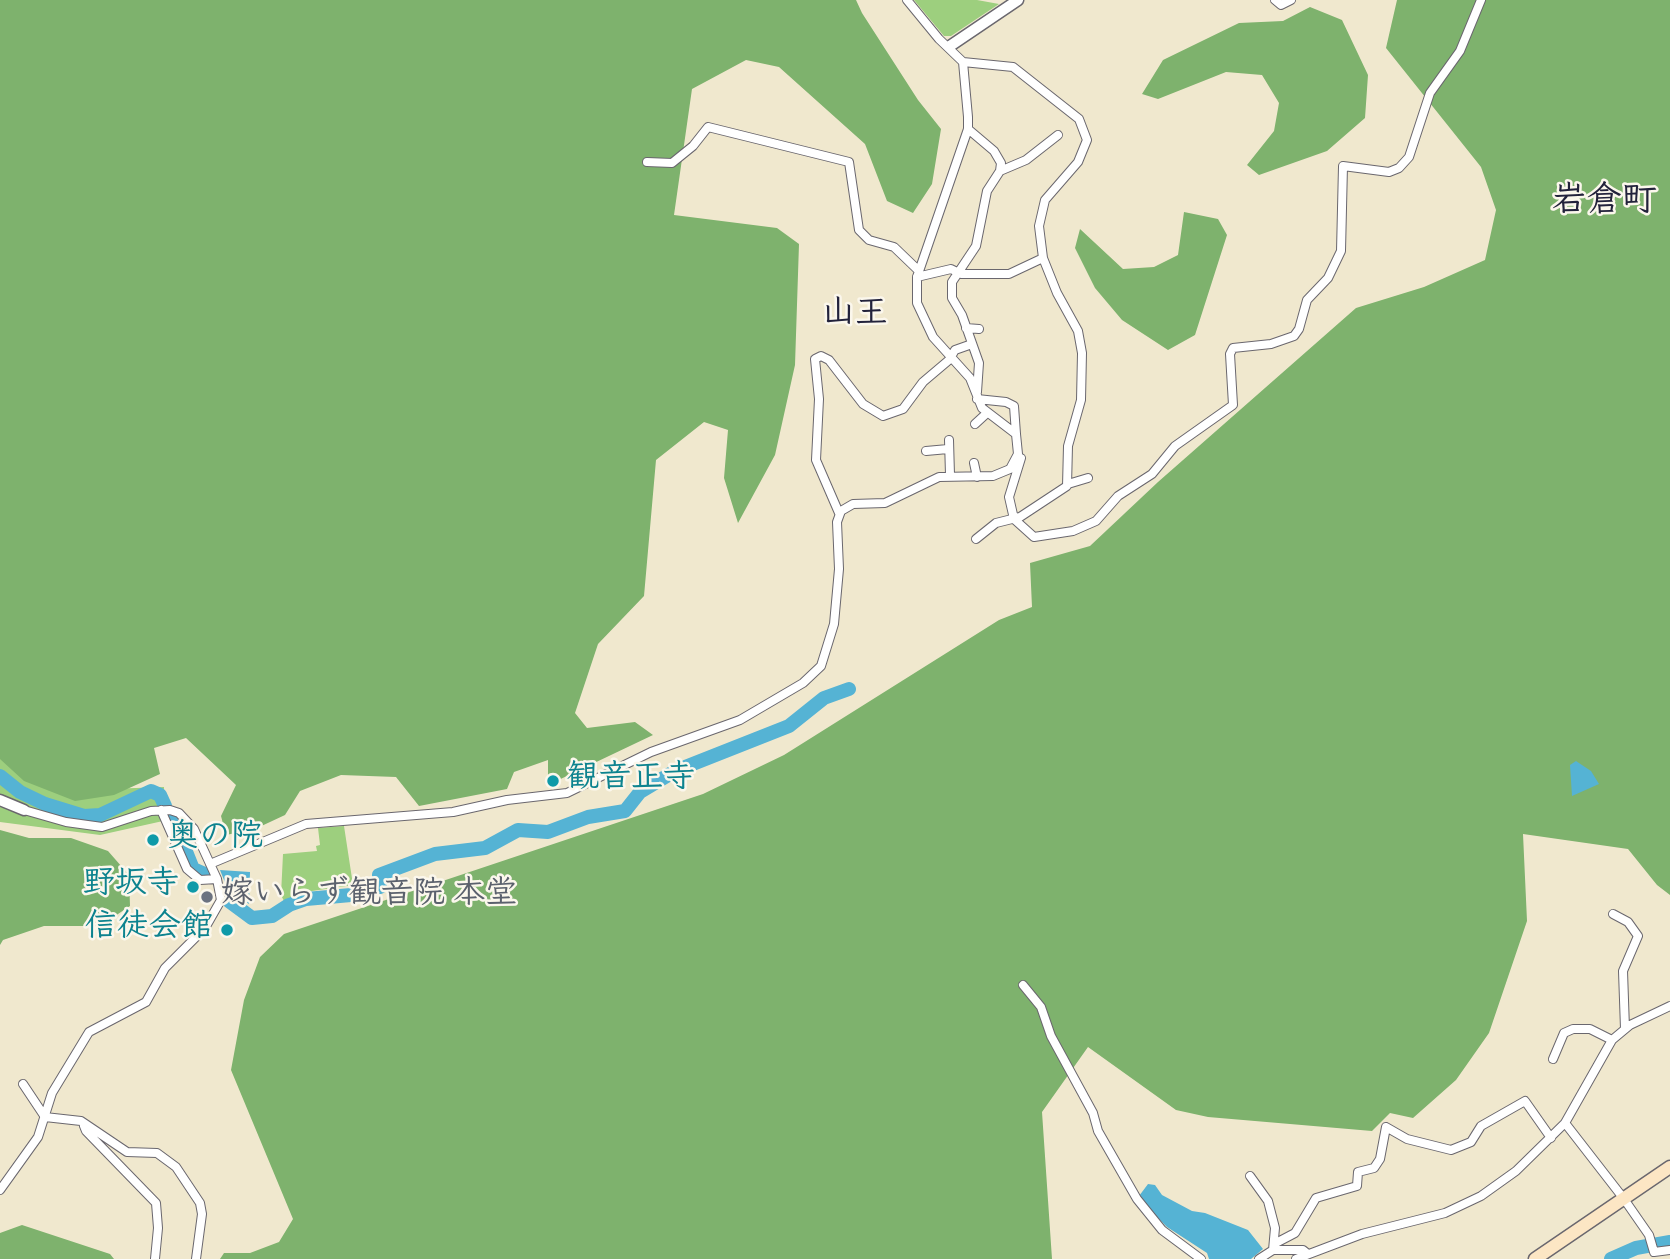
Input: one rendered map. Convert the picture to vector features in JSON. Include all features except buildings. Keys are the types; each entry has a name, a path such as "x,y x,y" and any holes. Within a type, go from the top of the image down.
{"main road":[{"path":"1535,1259 1670,1167"}],"street":[{"path":"907,0 939,40 950,46 963,62 968,129 918,274 915,295 933,337 970,378 987,413 1017,438 1024,449 1009,505 1014,519 1027,534 1042,538 1073,531 1096,521 1124,490 1152,474 1175,446 1233,405 1230,354 1233,348 1271,344 1294,336 1299,329 1307,300 1328,278 1341,251 1343,166 1389,172 1399,168 1409,157 1430,93 1460,51 1481,0"},
{"path":"950,46 1018,0"},
{"path":"1275,0 1281,5 1291,0"},
{"path":"963,62 1013,67 1084,127 1087,140 1084,150 1045,200 1041,211 1039,239 1043,258 1057,293 1078,331 1082,353 1081,400 1068,446 1068,484 1065,491 1014,519 996,523 976,540"},
{"path":"647,162 672,163 693,146 708,127 849,162 859,230 869,240 894,247 918,274"},
{"path":"968,129 999,156 1000,171"},
{"path":"977,397 979,373 972,344 952,298 952,282 976,246 987,191 1000,171 1026,160 1058,135"},
{"path":"918,274 951,269 1009,274 1043,258"},
{"path":"966,328 979,329"},
{"path":"211,864 306,824 453,812 507,800 568,793 651,752 740,720 813,676 828,649 838,590 839,513 816,460 818,399 815,359 821,356 829,360 863,404 883,416 903,409 923,382 952,356 955,350 972,344"},
{"path":"839,513 853,505 885,503 939,477 977,477 1002,474 1010,469 1018,454 1014,406 977,397"},
{"path":"975,424 987,413"},
{"path":"926,452 949,445 950,475"},
{"path":"974,463 977,477"},
{"path":"1068,484 1088,478"},
{"path":"0,800 24,810 76,824 102,827 161,810 179,813 190,821 199,847 211,864 221,900 212,919 165,968 146,1002 89,1032 52,1093 38,1137 0,1190"},
{"path":"161,810 187,869 200,880 216,879"},
{"path":"1613,914 1628,922 1638,936 1623,971 1625,1028"},
{"path":"1023,985 1041,1007 1051,1036 1093,1113 1098,1131 1137,1199 1163,1230 1201,1259"},
{"path":"1296,1259 1362,1234 1463,1206 1516,1171 1565,1123 1612,1040 1625,1028 1670,1006"},
{"path":"1553,1059 1564,1033 1573,1029 1590,1029 1612,1040"},
{"path":"23,1084 45,1117 84,1123 127,1152 157,1153 176,1167 200,1203 202,1214 196,1259"},
{"path":"1260,1259 1295,1233 1316,1198 1357,1186 1358,1172 1374,1168 1380,1159 1386,1127 1407,1139 1451,1150 1471,1142 1481,1126 1525,1101 1551,1138"},
{"path":"84,1123 86,1131 156,1203 158,1228 155,1259"},
{"path":"1565,1123 1624,1199 1649,1237 1653,1250 1670,1250"},
{"path":"1250,1176 1268,1200 1275,1228 1274,1247"},
{"path":"1274,1247 1308,1254"}],"green space":[{"path":"0,0 856,0 918,100 941,129 932,184 913,213 887,201 865,144 779,67 746,60 692,89 674,215 777,228 799,244 795,365 775,455 738,523 724,478 728,430 704,422 656,460 644,596 598,644 575,713 587,728 635,722 653,735 548,785 548,760 514,772 507,789 419,806 396,777 341,775 300,791 285,815 255,829 226,835 221,816 236,785 186,738 154,748 160,774 114,795 75,801 24,781 0,759"},
{"path":"914,0 977,0 999,4 951,36 944,36"},
{"path":"1397,0 1670,0 1670,895 1657,885 1628,849 1523,834 1527,921 1489,1033 1456,1080 1413,1118 1390,1113 1372,1131 1208,1117 1176,1110 1088,1047 1042,1112 1052,1259 220,1259 224,1253 250,1253 279,1242 293,1219 231,1070 244,1000 260,957 284,934 703,794 784,755 999,620 1032,607 1030,563 1090,546 1158,482 1356,308 1424,287 1485,260 1496,210 1481,167 1386,48"},
{"path":"1310,7 1342,20 1368,75 1365,118 1327,151 1259,175 1247,165 1274,131 1279,103 1262,75 1226,72 1158,99 1142,94 1163,60 1239,23 1283,21"},
{"path":"1184,212 1218,219 1227,235 1195,335 1168,350 1122,320 1095,288 1075,248 1080,229 1123,269 1154,267 1178,255"},
{"path":"0,739 50,791 164,787 163,821 100,835 0,822"},
{"path":"344,826 353,885 305,892 284,901 281,895 283,854 317,851 316,846 320,845 318,828"},
{"path":"0,830 29,838 71,838 108,851 129,875 130,906 100,926 44,926 3,940 0,945"},
{"path":"22,1225 110,1254 114,1259 0,1259 0,1233"}],"water":[{"path":"1576,761 1591,771 1599,784 1572,796 1570,765"},
{"path":"220,870 250,872 249,904 226,885"},
{"path":"1148,1184 1155,1185 1162,1195 1192,1211 1205,1213 1248,1230 1263,1249 1251,1259 1209,1259 1207,1253 1167,1227 1147,1207 1139,1196"}],"waterway":[{"path":"229,901 252,918 272,916 289,905 306,899 351,895 380,887 379,875 435,854 485,848 518,830 548,832 588,817 625,811 640,792 675,771 789,726 824,698 849,689"},
{"path":"0,776 20,792 45,804 84,816 100,815 151,791 160,795 165,806"},
{"path":"173,819 193,869 209,876"},
{"path":"1611,1259 1636,1248 1670,1242"}],"place":[{"name":"観音正寺","path":"553,781"},
{"name":"奥の院","path":"153,840"},
{"name":"野坂寺","path":"193,887"},
{"name":"嫁いらず観音院 本堂","path":"207,897"},
{"name":"信徒会館","path":"227,930"}],"district":[{"name":"岩倉町","path":"1604,204"},
{"name":"山王","path":"855,317"}]}
